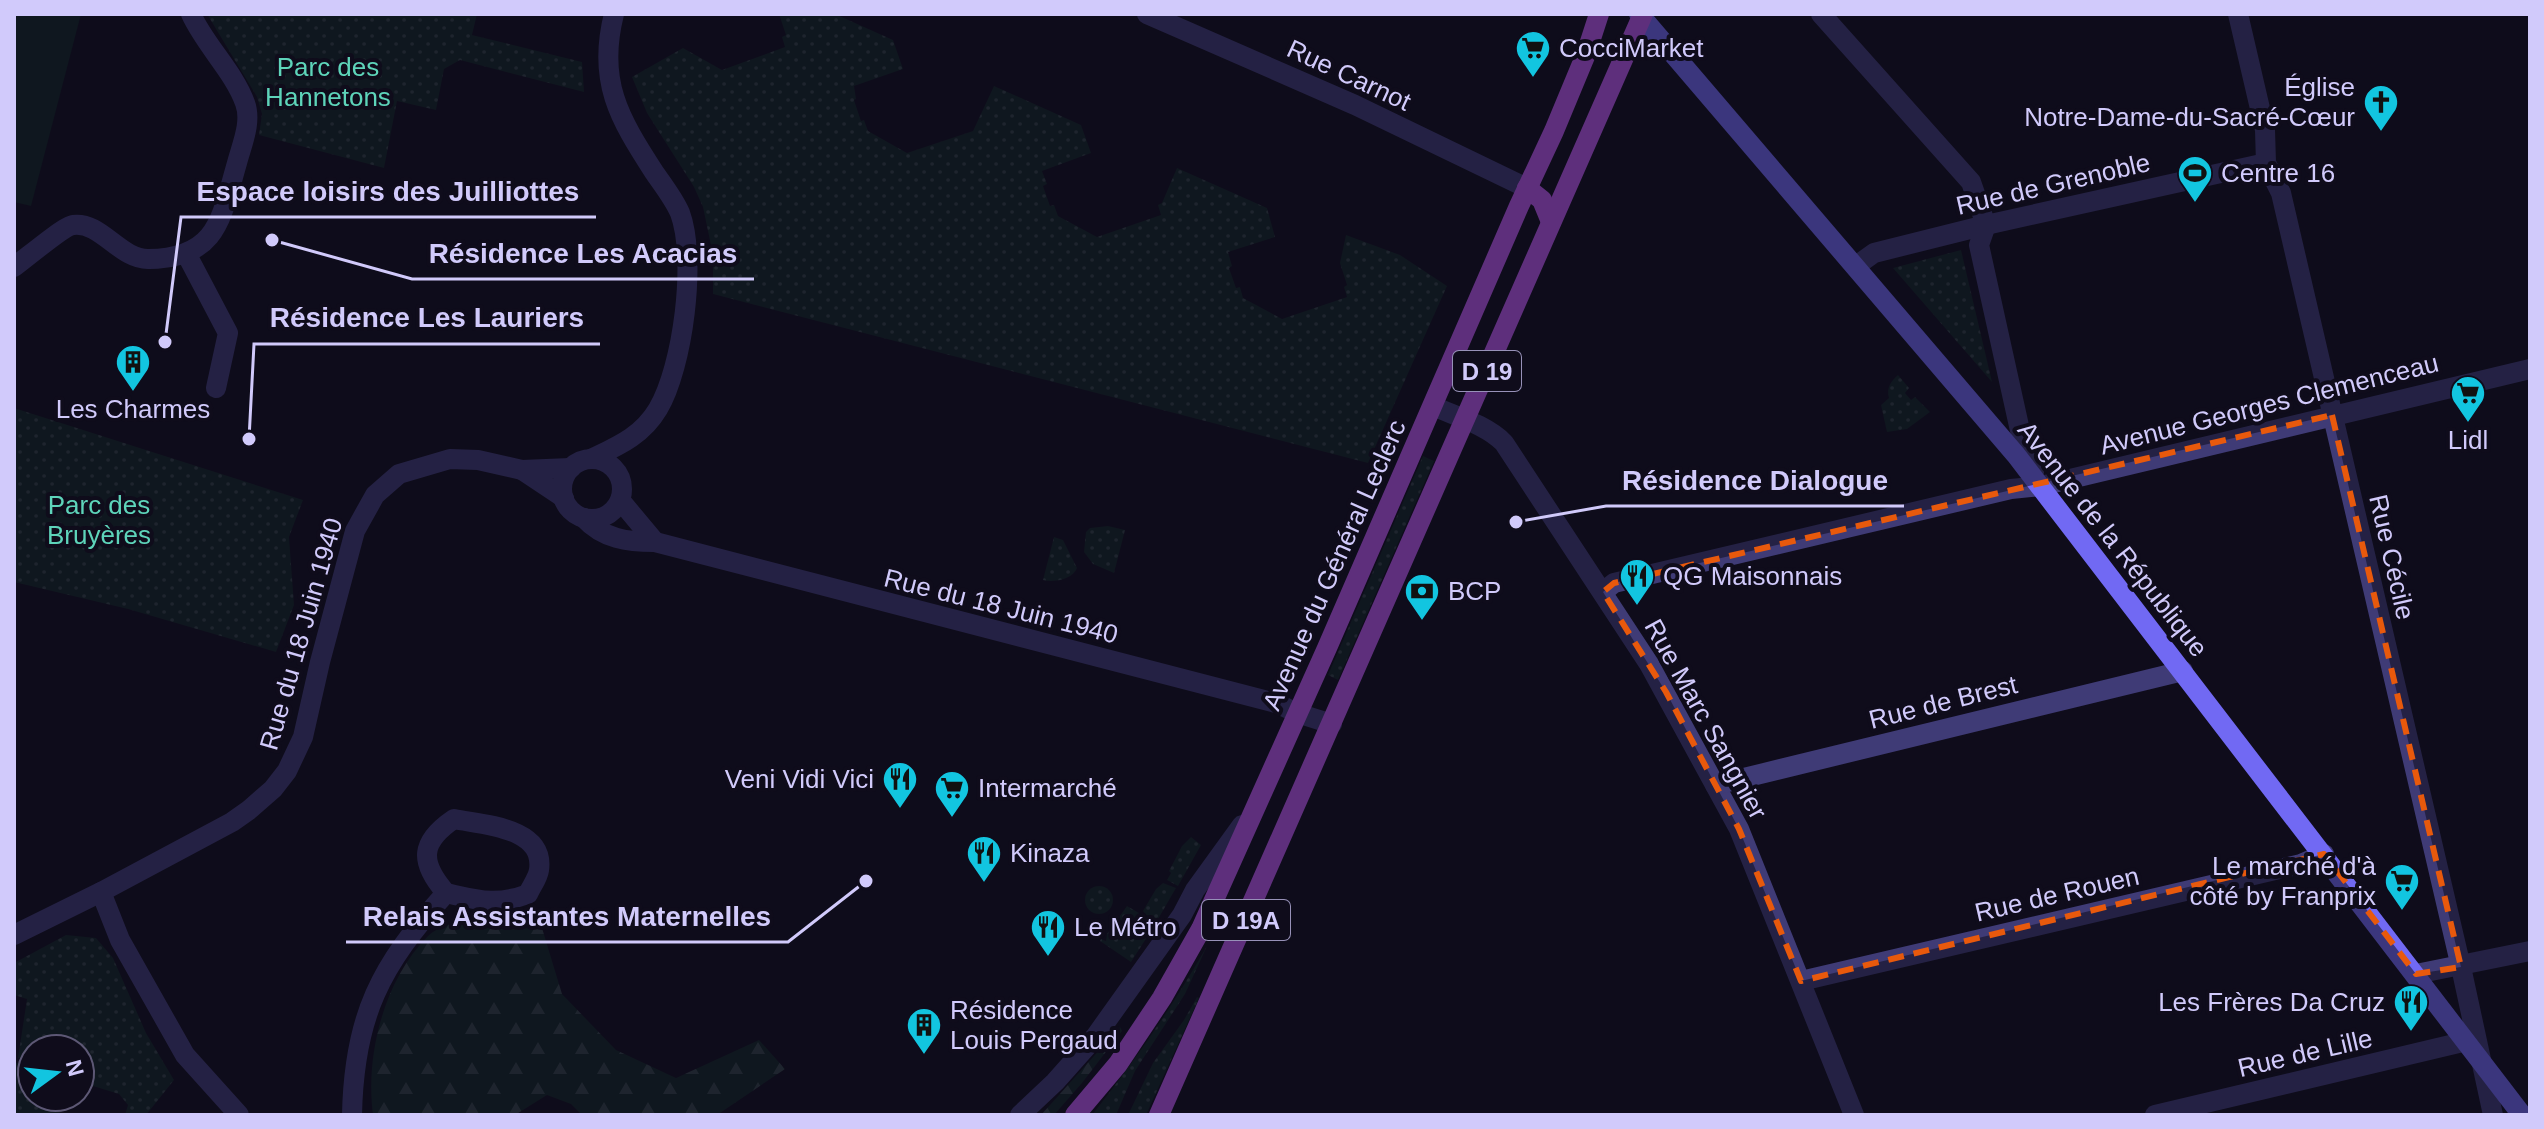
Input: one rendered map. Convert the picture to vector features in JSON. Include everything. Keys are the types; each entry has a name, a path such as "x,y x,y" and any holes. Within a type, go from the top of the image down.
{"main road":[{"name":"Avenue du Général Leclerc","path":"1075,1115 1118,1064 1162,998 1201,929 1433,406 1586,54 1599,14"},
{"name":"D 19","path":"1332,724 1641,15"},
{"name":"Avenue de la République","path":"1641,15 2041,486 2522,1115"},
{"path":"1527,188 1542,200 1551,222"},
{"name":"D 19A","path":"1159,1115 1332,724"}],"street":[{"path":"14,267 68,226 82,224 145,260 187,255 220,222 247,128 246,105 191,14"},
{"path":"591,459 607,463 618,475 622,491 616,507 602,518 584,518 568,507 563,482 571,468 630,440 658,409 676,358 685,303 688,245 676,205 615,107 607,64 614,14"},
{"name":"Rue Carnot","path":"1147,14 1355,105 1527,188"},
{"path":"1821,14 1971,182 1986,225 1979,245 2025,453 2041,486"},
{"name":"Rue Cécile","path":"2238,14 2265,130 2266,163 2280,187 2493,1115"},
{"name":"Rue de Grenoble","path":"1856,266 1874,253 2266,163"},
{"path":"187,255 228,333 216,388"},
{"name":"Avenue Georges Clemenceau","path":"1603,592 1614,583 2011,489 2041,486 2530,369"},
{"name":"Rue Marc Sangnier","path":"1433,406 1497,436 1504,443 1666,692 1739,829 1854,1115"},
{"path":"618,475 630,440"},
{"name":"Rue du 18 Juin 1940","path":"14,935 232,822 261,800 287,771 303,737 355,531 375,495 399,474 450,459 478,460 522,470 571,468"},
{"name":"Rue du 18 Juin 1940","path":"522,470 564,498"},
{"path":"620,500 655,542"},
{"name":"Rue du 18 Juin 1940","path":"584,518 596,531 631,542 655,542 1276,703 1332,724"},
{"name":"Rue de Brest","path":"1715,785 2183,671"},
{"path":"1020,1115 1095,1037 1182,915 1195,890 1257,806"},
{"path":"454,819 521,834 536,851 539,870 528,894 510,901 489,903 446,893 429,868 427,848 434,832 454,819"},
{"name":"Rue de Rouen","path":"1801,981 2301,864 2324,854"},
{"path":"101,892 120,940 185,1055 239,1115"},
{"path":"352,1115 357,1047 380,981 400,948 446,893"},
{"path":"2416,974 2530,951"},
{"name":"Rue de Lille","path":"2155,1115 2467,1041"}],"highlighted area":[{"path":"2332,415 2461,967 2416,974 2324,854 1801,981 1739,829 1666,692 1603,592 1614,583"}],"green space":[{"path":"14,14 81,14 31,206 14,202"},
{"name":"Parc des Hannetons","path":"207,14 477,14 472,35 582,62 584,92 460,60 444,69 436,110 397,101 384,168 259,135 262,114 257,97"},
{"path":"779,14 835,14 893,40 903,69 854,86 854,100 868,131 907,153 973,131 994,86 1081,125 1091,153 1042,171 1047,184 1043,186 1050,206 1054,205 1058,216 1097,237 1161,215 1158,205 1162,203 1177,168 1267,208 1275,237 1228,252 1232,266 1229,268 1243,298 1282,319 1347,297 1344,287 1347,285 1340,263 1346,235 1400,255 1447,286 1368,463 713,294 713,255 703,207 694,187 647,113 632,77 683,48 722,70 785,47 782,37 786,35"},
{"path":"1961,250 1992,382 1893,268"},
{"path":"1898,375 1909,388 1905,393 1911,400 1915,397 1930,412 1907,429 1887,432 1881,405 1889,398 1890,385"},
{"name":"Parc des Bruyères","path":"14,408 303,500 289,537 294,605 276,652 128,609 14,582"},
{"path":"1423,456 1434,461 1338,680 1328,675"},
{"path":"1108,526 1125,530 1114,573 1093,564 1084,552 1086,532 1090,528"},
{"path":"1054,537 1063,540 1077,568 1072,575 1063,579 1043,580"},
{"path":"1191,837 1201,845 1178,886 1167,880 1169,871 1182,846"},
{"path":"1163,883 1176,888 1154,926 1143,911"},
{"path":"1099,886 1109,890 1113,900 1109,910 1099,914 1089,910 1085,900 1089,890"},
{"path":"1127,906 1139,913 1151,931 1131,962 1100,941 1106,941 1107,934"},
{"path":"467,917 503,925 534,917 542,928 562,994 616,1050 676,1078 759,1040 785,1069 717,1115 582,1115 571,1104 547,1095 515,1115 373,1115 371,1092 375,1044 389,996 413,954 428,936"},
{"path":"66,935 96,938 113,958 146,1033 174,1080 146,1115 125,1115 128,1105 119,1094 96,1087 96,1033 22,1033 27,999 14,995 14,963"},
{"path":"1207,946 1185,994 1135,1071 1116,1115 1092,1115 1152,1033"},
{"path":"1197,997 1146,1115 1128,1115 1153,1063"},
{"path":"1120,1027 1122,1031 1054,1115 1041,1115"},
{"path":"15,1063 16,1113 59,1113 14,1115"}],"place":[{"name":"CocciMarket","path":"1533,79"},
{"name":"Église Notre-Dame-du-Sacré-Cœur","path":"2381,133"},
{"name":"Centre 16","path":"2195,204"},
{"name":"Résidence Les Acacias","path":"272,240"},
{"name":"Espace loisirs des Juilliottes","path":"165,342"},
{"name":"Les Charmes","path":"133,393"},
{"name":"Lidl","path":"2468,424"},
{"name":"Résidence Les Lauriers","path":"249,439"},
{"name":"Résidence Dialogue","path":"1516,522"},
{"name":"QG Maisonnais","path":"1637,607"},
{"name":"BCP","path":"1422,622"},
{"name":"Veni Vidi Vici","path":"900,810"},
{"name":"Intermarché","path":"952,819"},
{"name":"Relais Assistantes Maternelles","path":"866,881"},
{"name":"Kinaza","path":"984,884"},
{"name":"Le marché d'à côté by Franprix","path":"2402,912"},
{"name":"Le Métro","path":"1048,958"},
{"name":"Les Frères Da Cruz","path":"2411,1033"},
{"name":"Résidence Louis Pergaud","path":"924,1056"}]}
